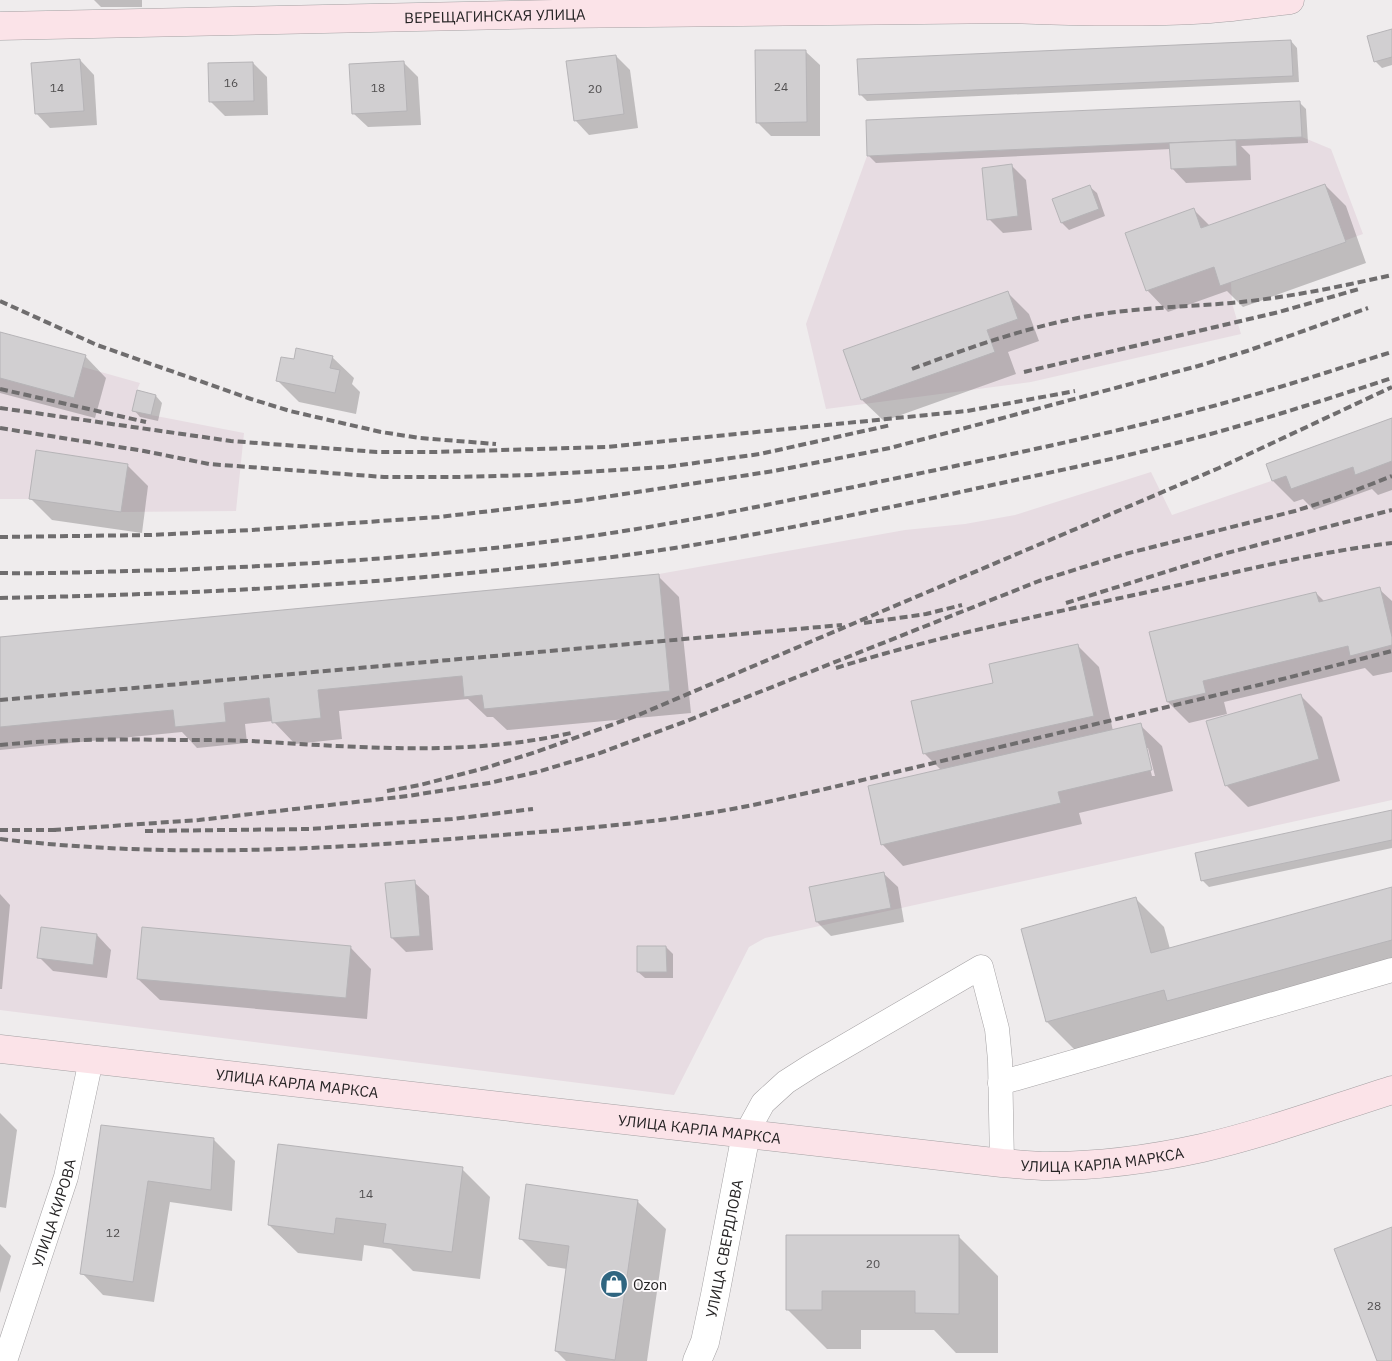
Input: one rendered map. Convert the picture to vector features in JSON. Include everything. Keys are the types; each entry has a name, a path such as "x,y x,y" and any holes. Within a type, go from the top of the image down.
{"main road":[{"name":"ВЕРЕЩАГИНСКАЯ УЛИЦА","path":"0,26 554,7 1003,9 1083,12 1211,9 1280,1"},
{"name":"УЛИЦА КАРЛА МАРКСА","path":"0,1049 746,1134 1046,1166 1099,1164 1152,1158 1203,1148 1392,1090"}],"street":[{"path":"746,1134 763,1102 786,1082 981,967 997,1029 1002,1162"},
{"path":"1000,1083 1392,970"},
{"name":"УЛИЦА КИРОВА","path":"5,1361 66,1177 90,1060"},
{"name":"УЛИЦА СВЕРДЛОВА","path":"697,1361 705,1342 746,1134"}],"shaded area":[{"path":"1302,137 1331,149 1363,234 1231,282 1232,303 1241,334 1031,382 826,409 806,324 867,156"},
{"path":"0,332 83,367 140,383 137,390 156,395 151,415 244,433 236,511 121,512 29,499 0,499"},
{"path":"1392,461 1392,800 765,938 749,947 674,1095 0,1010 0,637 659,574 905,530 965,524 1015,515 1151,472 1172,515 1286,476 1353,467 1356,474"}],"building":[{"path":"1392,29 1392,57 1374,62 1367,36"},
{"path":"1291,40 1293,76 859,95 857,59"},
{"path":"755,50 806,50 807,122 756,123"},
{"path":"616,55 624,114 574,121 566,61"},
{"path":"80,59 84,111 35,114 31,63"},
{"path":"404,61 407,111 352,114 349,64"},
{"path":"253,62 254,101 209,102 208,63"},
{"path":"1300,101 1302,137 867,156 866,120"},
{"path":"1236,140 1237,166 1171,169 1169,143"},
{"path":"1012,164 1018,216 987,220 982,168"},
{"path":"1325,184 1346,242 1220,286 1214,267 1146,291 1125,233 1194,208 1201,228"},
{"path":"1090,185 1099,209 1061,223 1052,199"},
{"path":"1008,291 1018,319 987,330 995,352 861,400 843,350"},
{"path":"0,332 86,355 74,398 0,378"},
{"path":"296,348 333,356 330,368 340,370 335,393 276,381 281,357 294,359"},
{"path":"137,390 156,395 151,415 132,411"},
{"path":"1392,418 1392,461 1355,475 1353,467 1291,489 1286,476 1272,481 1266,464"},
{"path":"36,450 128,464 121,512 29,499"},
{"path":"659,574 670,691 484,709 482,695 464,697 462,676 318,690 321,718 272,723 269,698 224,703 226,722 175,727 173,710 0,727 0,637"},
{"path":"1380,587 1392,637 1392,645 1350,656 1348,646 1203,681 1206,693 1167,702 1149,632 1316,592 1319,602"},
{"path":"1078,644 1094,716 923,754 911,701 993,683 989,664"},
{"path":"1301,694 1319,759 1225,786 1206,721"},
{"path":"1141,723 1152,770 1058,792 1061,803 881,845 868,786"},
{"path":"1392,810 1392,840 1201,881 1195,853"},
{"path":"884,872 891,908 816,922 809,887"},
{"path":"415,880 420,936 391,938 385,883"},
{"path":"1392,887 1392,940 1167,1001 1164,990 1046,1022 1021,929 1136,897 1151,953"},
{"path":"41,927 97,934 93,965 37,958"},
{"path":"142,927 351,946 346,998 137,979"},
{"path":"637,946 666,946 667,972 637,972"},
{"path":"101,1125 214,1138 211,1190 148,1181 133,1282 80,1274"},
{"path":"278,1144 463,1167 452,1252 383,1243 386,1224 336,1218 334,1234 268,1225"},
{"path":"526,1184 638,1200 615,1360 555,1351 569,1246 519,1239"},
{"path":"1392,1227 1392,1361 1377,1361 1334,1249"},
{"path":"786,1235 959,1235 959,1314 915,1313 915,1291 822,1291 822,1310 786,1310"}],"railway":[{"path":"912,369 975,346 1083,317 1271,298 1332,288 1392,275"},
{"path":"1024,372 1279,312 1359,289"},
{"path":"0,301 97,345 290,411 381,432 420,438 496,444"},
{"path":"0,537 151,535 439,517 585,500 774,471 890,448 1198,366 1247,351 1368,308"},
{"path":"0,573 171,570 366,560 512,546 638,529 791,500 1103,434 1261,393 1392,352"},
{"path":"0,598 150,594 373,581 521,568 682,547 853,515 1126,456 1239,426 1392,378"},
{"path":"387,791 420,785 485,768 636,716 1219,468 1392,387"},
{"path":"0,389 146,422"},
{"path":"0,408 231,441 377,452 435,452 606,447 967,411 1075,391"},
{"path":"0,428 144,451 209,464 384,477 457,477 533,475 666,467 760,454 891,425"},
{"path":"53,830 199,820 408,796 489,783 537,772 597,754 684,722 1039,581 1125,554 1295,511 1336,498 1392,476"},
{"path":"1066,603 1223,554 1392,510"},
{"path":"836,668 874,656 1030,618 1300,558 1392,543"},
{"path":"864,623 926,614 962,605"},
{"path":"0,700 842,625"},
{"path":"0,839 113,848 170,850 282,849 338,847 526,833 675,818 748,806 821,790 1267,683 1392,651"},
{"path":"0,745 133,740 241,741 370,747 451,748 491,745 571,733"},
{"path":"145,831 309,829 452,819 533,809"},
{"path":"0,830 60,830"}],"place":[{"name":"Ozon","path":"614,1284"}]}
